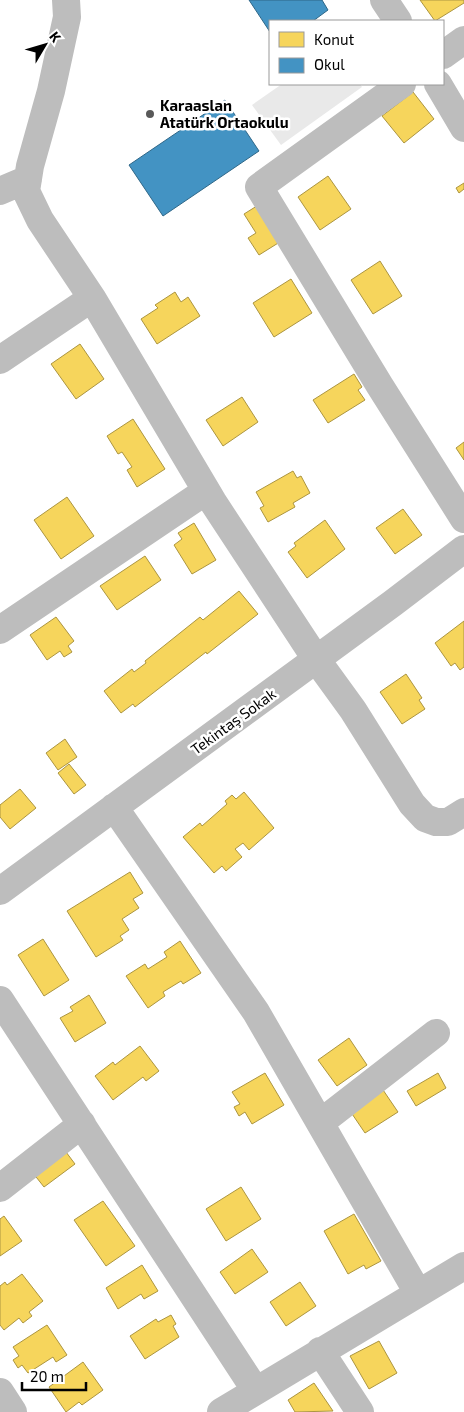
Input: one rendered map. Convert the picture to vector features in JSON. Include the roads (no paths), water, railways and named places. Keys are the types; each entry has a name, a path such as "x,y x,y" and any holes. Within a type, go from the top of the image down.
{"street":[{"path":"66,0 67,16 51,91 26,191 40,220 92,298 206,491 316,660 352,710 412,804 425,818 436,822 448,822 464,812"},
{"path":"384,0 397,20"},
{"path":"444,54 464,40"},
{"path":"401,85 258,187 464,519"},
{"path":"439,85 464,128"},
{"path":"0,191 28,180"},
{"path":"0,360 92,298"},
{"path":"0,630 206,491"},
{"name":"Tekintaş Sokak","path":"0,891 316,660 464,549"},
{"path":"114,807 256,1012 418,1293"},
{"path":"0,1000 256,1391"},
{"path":"320,1123 436,1032"},
{"path":"0,1188 82,1124"},
{"path":"221,1412 464,1266"},
{"path":"320,1351 360,1412"},
{"path":"0,1392 13,1412"}],"place":[{"name":"Karaaslan Atatürk Ortaokulu","path":"150,114"}]}
